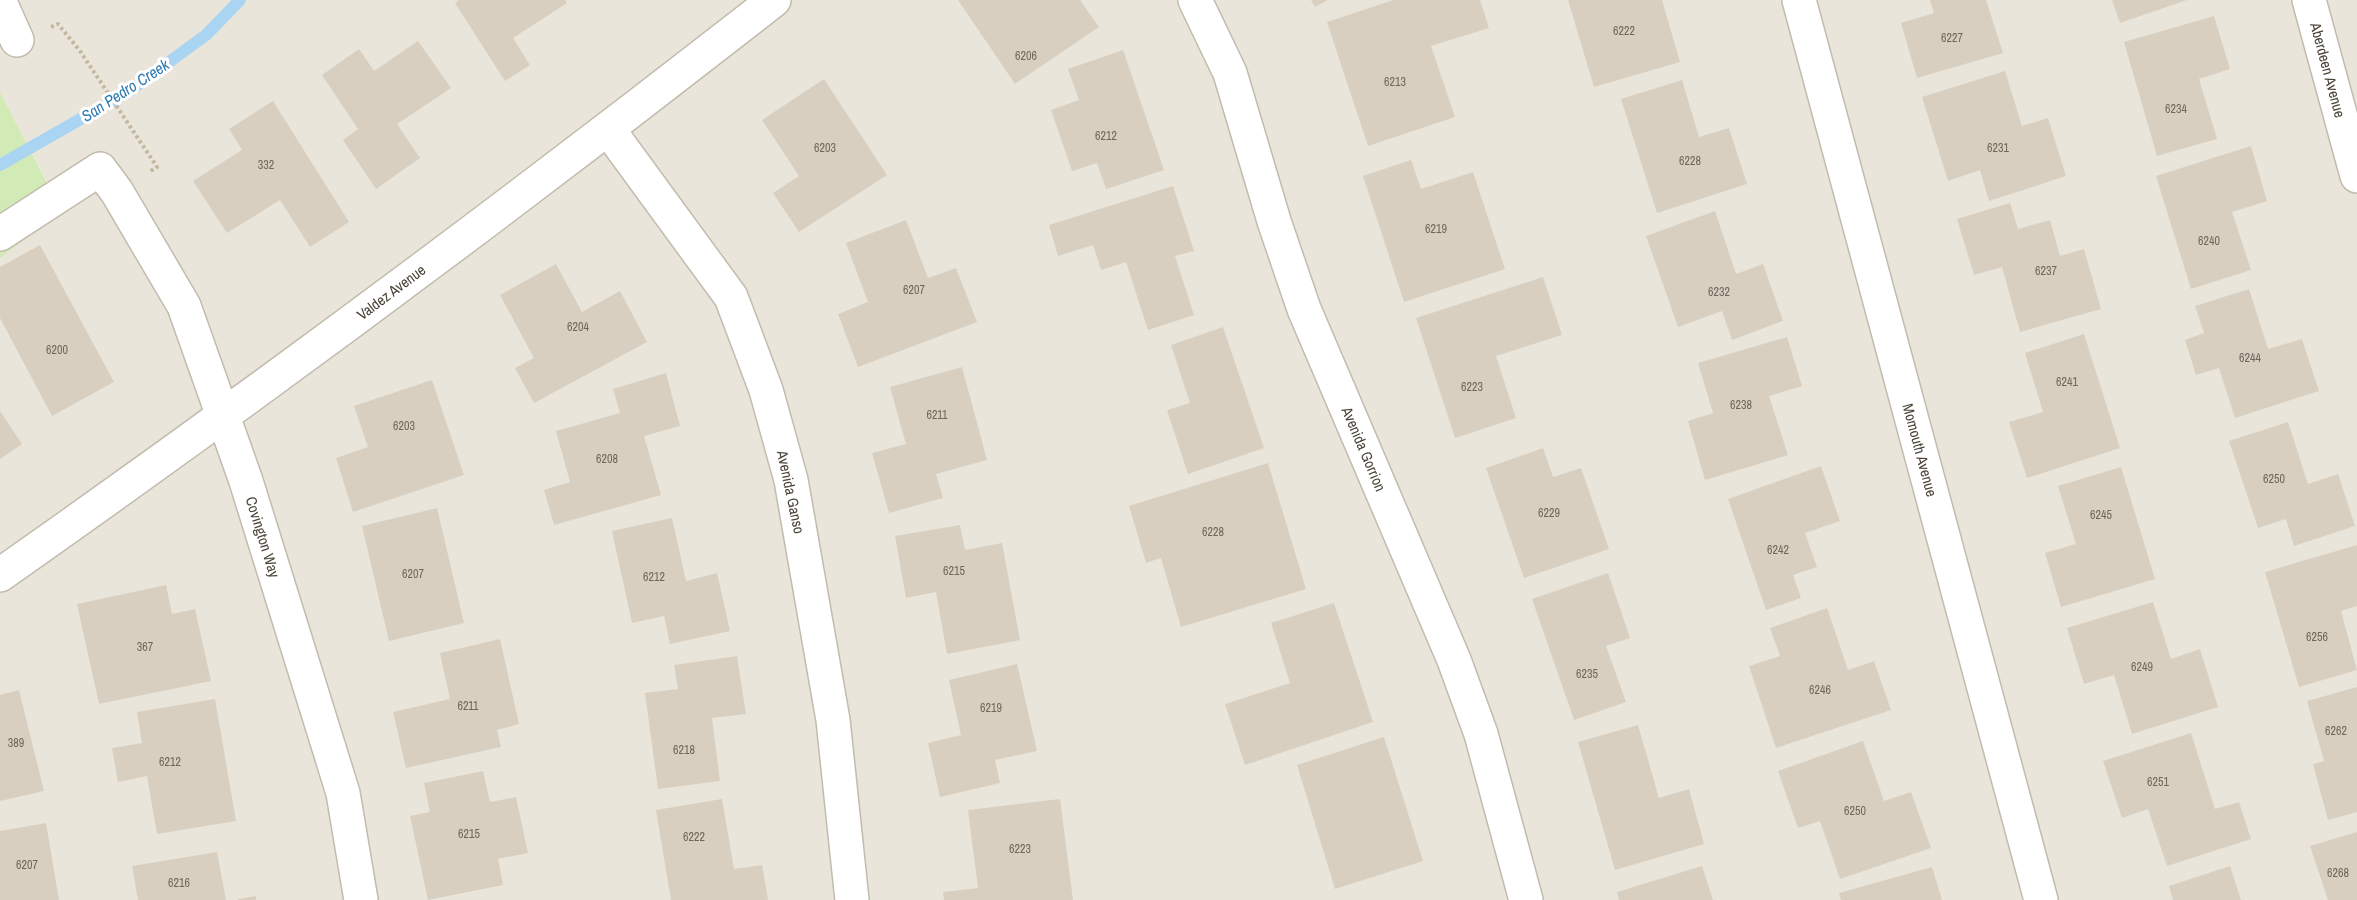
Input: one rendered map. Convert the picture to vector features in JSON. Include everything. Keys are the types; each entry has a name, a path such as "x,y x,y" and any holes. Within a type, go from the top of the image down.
{"street":[{"name":"Valdez Avenue","path":"0,575 223,417 608,129 774,0"},
{"name":"Avenida Gorrion","path":"1195,0 1230,73 1274,221 1304,309 1454,660 1481,734 1526,900"},
{"name":"Momouth Avenue","path":"1799,0 2041,900"},
{"name":"Aberdeen Avenue","path":"2309,0 2357,176"},
{"path":"0,2 17,40"},
{"name":"Avenida Ganso","path":"608,129 731,297 766,390 791,480 833,720 852,900"},
{"name":"Covington Way","path":"0,234 100,169 117,192 184,306 246,481 343,793 361,900"}],"path":[{"path":"80,51 122,115"}],"shaded area":[{"path":"0,0 2357,0 2357,900 0,900 0,258 62,211 0,92"}],"green space":[{"path":"0,92 62,212 0,258"}],"building":[{"path":"459,0 565,0 567,3 513,38 530,65 505,81 455,3"},
{"path":"958,0 1080,0 1099,27 1015,84"},
{"path":"1311,0 1328,0 1315,7"},
{"path":"1393,0 1480,0 1489,28 1431,46 1455,117 1368,146 1327,22"},
{"path":"1568,0 1662,0 1680,62 1594,87"},
{"path":"1930,0 1986,0 2003,53 1917,78 1901,23 1934,13"},
{"path":"2112,0 2187,0 2120,23"},
{"path":"2214,16 2230,69 2199,79 2217,139 2157,156 2124,42"},
{"path":"418,41 451,88 397,124 420,158 376,189 343,140 358,129 322,75 359,49 374,71"},
{"path":"1123,50 1164,170 1106,189 1097,163 1072,171 1051,110 1079,100 1068,69"},
{"path":"2005,71 2022,126 2048,118 2066,176 1989,201 1980,170 1948,181 1922,97"},
{"path":"824,79 887,175 799,232 773,193 799,176 762,120"},
{"path":"1682,80 1699,137 1729,128 1747,184 1657,213 1621,99"},
{"path":"273,101 349,222 310,247 280,200 227,233 193,181 242,150 229,129"},
{"path":"2251,146 2267,201 2232,212 2251,270 2191,289 2156,176"},
{"path":"1411,160 1421,189 1473,172 1505,269 1404,302 1363,176"},
{"path":"1173,186 1194,251 1175,256 1194,315 1148,330 1126,262 1101,270 1093,245 1058,256 1049,225"},
{"path":"2010,203 2018,229 2050,220 2060,256 2084,249 2101,309 2020,332 2002,267 1974,275 1957,219"},
{"path":"1715,211 1736,274 1763,264 1783,321 1732,340 1722,311 1678,327 1646,236"},
{"path":"906,220 928,278 956,268 977,322 858,367 838,314 868,302 846,243"},
{"path":"40,245 114,382 52,416 0,318 0,267"},
{"path":"556,264 582,312 620,291 647,342 534,403 515,368 534,358 500,295"},
{"path":"1543,277 1562,335 1496,356 1516,418 1455,438 1416,318"},
{"path":"2249,289 2268,349 2302,339 2319,391 2235,418 2219,368 2196,375 2185,340 2204,333 2195,306"},
{"path":"1223,327 1264,448 1188,474 1167,410 1190,403 1171,345"},
{"path":"2084,334 2120,448 2027,478 2009,422 2043,412 2025,353"},
{"path":"1787,337 1802,386 1769,396 1788,455 1705,480 1688,421 1713,413 1698,363"},
{"path":"962,367 987,460 936,474 943,498 889,513 872,453 906,444 890,387"},
{"path":"666,373 680,426 644,436 661,495 554,525 544,490 570,482 556,431 620,413 613,389"},
{"path":"432,380 464,475 353,512 336,458 368,447 354,406"},
{"path":"0,411 22,444 0,459"},
{"path":"2288,422 2308,484 2338,474 2355,526 2294,546 2286,519 2258,528 2229,441"},
{"path":"1543,448 1553,477 1581,468 1609,549 1524,578 1486,468"},
{"path":"1268,463 1306,589 1181,627 1161,558 1146,563 1129,506"},
{"path":"1821,466 1840,521 1805,533 1817,567 1793,575 1801,598 1766,610 1728,499"},
{"path":"2121,467 2155,579 2061,607 2045,553 2076,544 2058,486"},
{"path":"437,508 464,623 389,641 362,526"},
{"path":"672,518 686,581 717,573 730,631 670,644 664,616 632,623 612,531"},
{"path":"960,525 965,550 1002,543 1020,640 947,654 936,592 906,598 895,536"},
{"path":"2357,545 2357,606 2341,611 2357,670 2299,687 2265,572"},
{"path":"1608,573 1630,638 1606,646 1626,702 1574,720 1532,599"},
{"path":"166,585 172,614 195,609 211,681 99,704 77,604"},
{"path":"2153,602 2171,659 2200,649 2218,707 2132,734 2114,675 2084,684 2067,628"},
{"path":"1334,603 1373,722 1245,765 1225,704 1290,683 1271,623"},
{"path":"1827,608 1848,670 1874,661 1891,710 1776,748 1749,666 1780,656 1770,628"},
{"path":"500,639 519,724 497,730 501,747 406,768 393,712 450,699 440,653"},
{"path":"737,656 746,714 712,718 720,781 658,789 645,693 678,689 674,665"},
{"path":"1017,664 1037,751 995,760 1000,783 940,797 928,743 961,735 949,680"},
{"path":"2357,687 2357,812 2328,820 2313,764 2324,761 2307,701"},
{"path":"19,690 44,791 0,801 0,695"},
{"path":"215,699 236,821 157,834 147,776 118,782 112,748 142,743 137,712"},
{"path":"1638,725 1659,798 1689,789 1704,844 1615,870 1578,742"},
{"path":"2191,733 2215,809 2239,802 2251,839 2167,866 2148,809 2122,818 2103,761"},
{"path":"1384,737 1423,861 1335,889 1297,765"},
{"path":"1863,741 1884,801 1911,792 1931,848 1840,879 1820,821 1798,828 1778,771"},
{"path":"483,771 490,802 516,797 528,853 498,859 503,885 428,900 410,816 430,812 424,783"},
{"path":"722,799 734,869 762,865 768,900 671,900 656,810"},
{"path":"1060,799 1073,900 944,900 943,892 978,888 968,810"},
{"path":"46,823 59,900 0,900 0,831"},
{"path":"2357,832 2357,900 2328,900 2310,846"},
{"path":"217,852 226,900 138,900 132,866"},
{"path":"1702,866 1713,900 1619,900 1617,892"},
{"path":"2230,866 2241,900 2173,900 2169,886"},
{"path":"1932,867 1942,900 1841,900 1839,893"},
{"path":"256,896 256,900 238,900 238,899"}],"waterway":[{"name":"San Pedro Creek","path":"0,165 128,92 206,35 240,0"}]}
